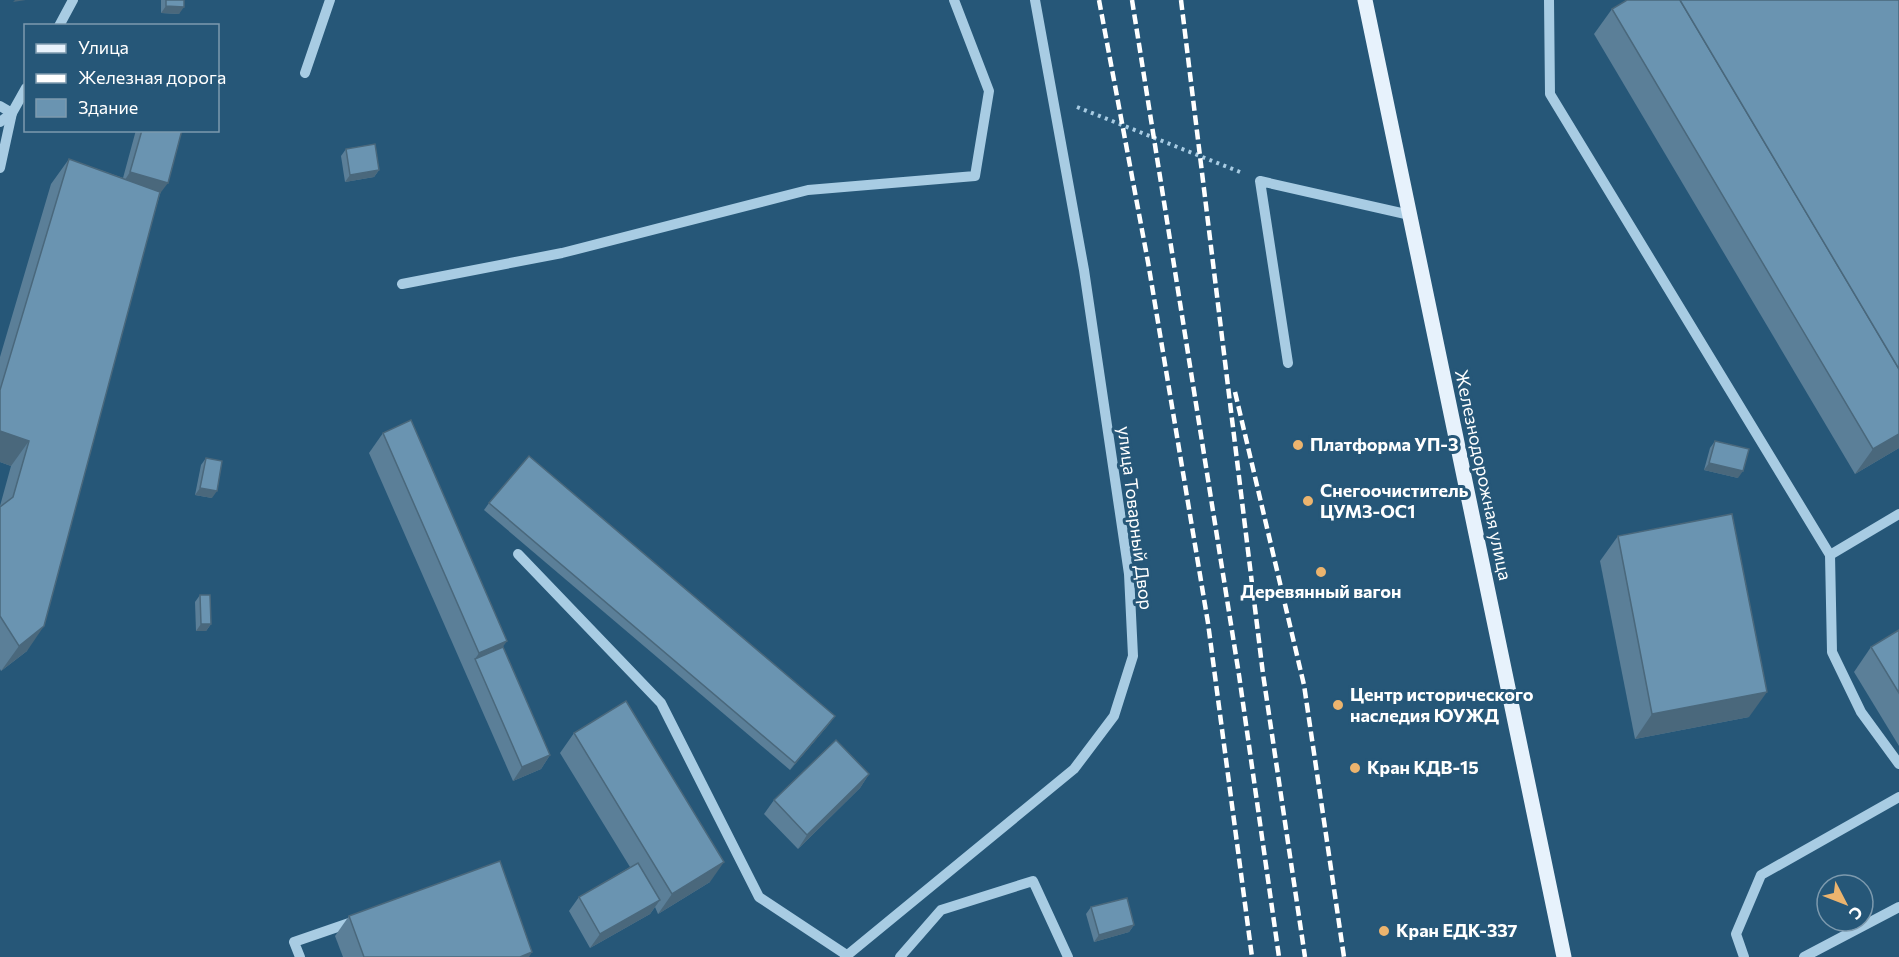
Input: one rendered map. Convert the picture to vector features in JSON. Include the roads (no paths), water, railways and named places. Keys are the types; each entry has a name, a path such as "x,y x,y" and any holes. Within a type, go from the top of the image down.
{"main road":[{"name":"Железнодорожная улица","path":"1365,0 1564,957"}],"street":[{"path":"60,24 73,0"},
{"path":"305,73 330,0"},
{"path":"402,284 562,253 808,190 975,176 989,91 954,0"},
{"name":"улица Товарный Двор","path":"847,956 1074,769 1114,716 1133,656 1129,574 1084,270 1035,0"},
{"path":"1549,0 1550,94 1830,555 1832,652 1861,712 1899,764"},
{"path":"0,168 12,112 24,91"},
{"path":"0,106 12,112"},
{"path":"0,122 12,112"},
{"path":"1288,363 1260,180 1410,215"},
{"path":"1830,555 1899,514"},
{"path":"518,554 661,703 759,897 847,956"},
{"path":"1744,957 1736,934 1761,875 1899,797"},
{"path":"900,957 941,910 1033,881 1068,957"},
{"path":"1804,957 1899,907"},
{"path":"300,957 294,942 362,919"}],"railway":[{"path":"1099,0 1148,262 1208,623 1252,957"},
{"path":"1132,0 1239,675 1279,957"},
{"path":"1181,0 1263,674 1305,957"},
{"path":"1235,392 1304,685 1344,957"}],"place":[{"name":"Платформа УП-3","path":"1298,445"},
{"name":"Снегоочиститель ЦУМ3-ОС1","path":"1308,501"},
{"name":"Деревянный вагон","path":"1321,572"},
{"name":"Центр исторического наследия ЮУЖД","path":"1338,705"},
{"name":"Кран КДВ-15","path":"1355,768"},
{"name":"Кран ЕДК-337","path":"1384,931"}]}
